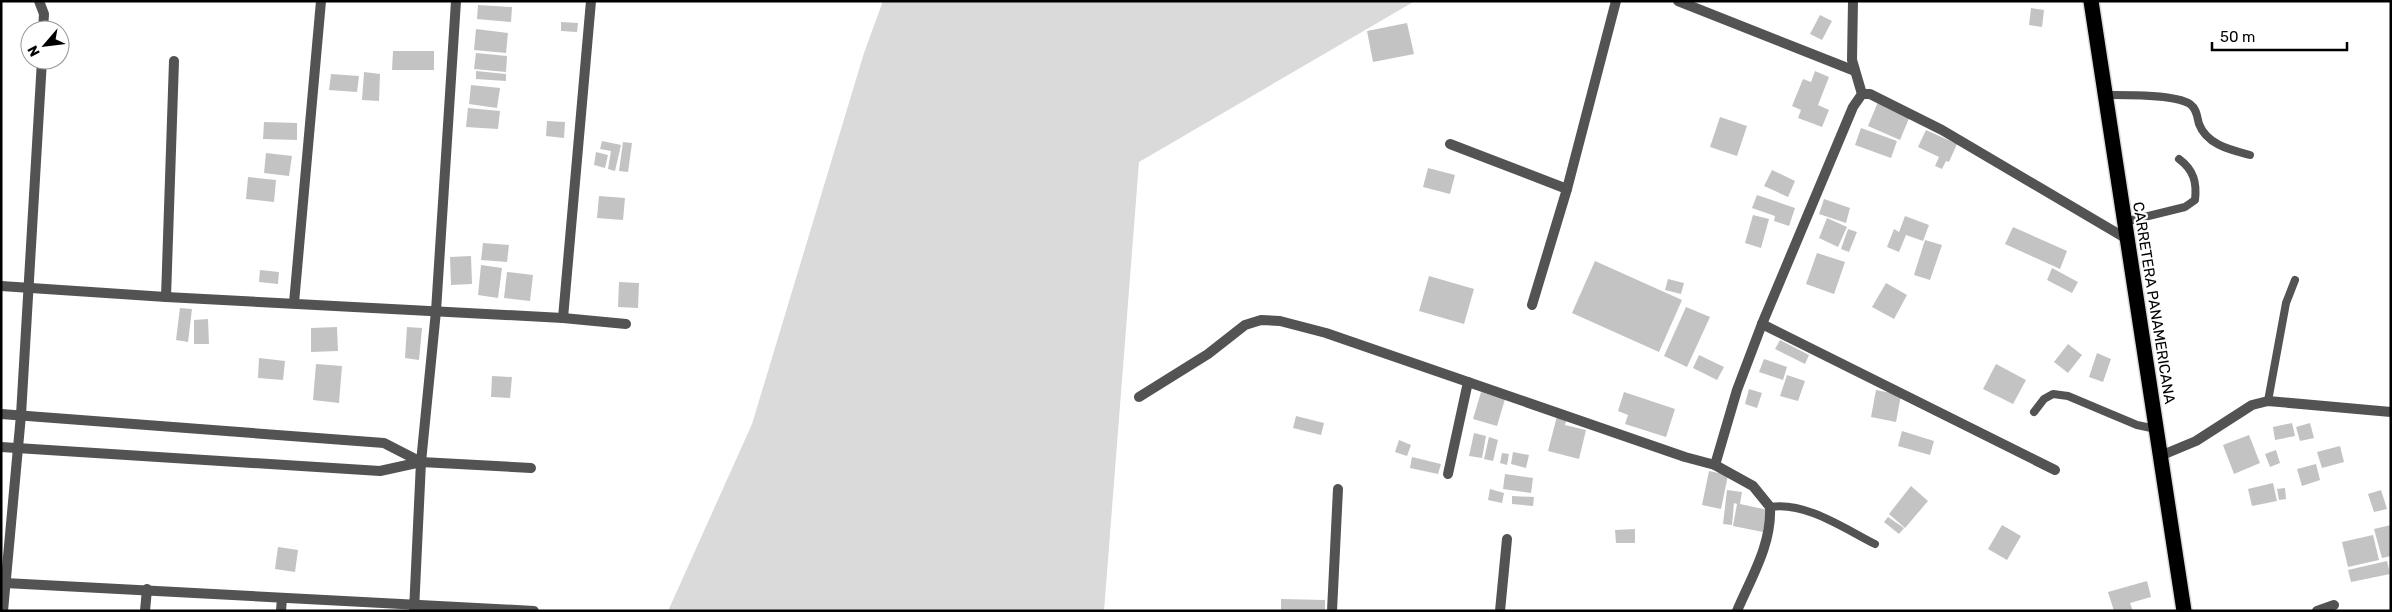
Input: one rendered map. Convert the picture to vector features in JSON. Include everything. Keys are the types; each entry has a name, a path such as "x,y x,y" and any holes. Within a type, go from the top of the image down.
{"highway":[{"name":"CARRETERA PANAMERICANA","path":"2091,1 2184,611"}],"street":[{"path":"38,1 44,14 44,20"},
{"path":"294,303 321,1"},
{"path":"414,607 421,462 436,311 456,1"},
{"path":"562,318 590,1"},
{"path":"1532,305 1567,189 1616,1"},
{"path":"1678,1 1855,71"},
{"path":"1853,1 1851,50 1862,94"},
{"path":"166,298 174,61"},
{"path":"4,611 21,415 41,70"},
{"path":"1862,94 1870,94 1942,130 2127,239"},
{"path":"1715,466 1737,390 1762,324 1852,107 1862,94"},
{"path":"1450,144 1567,189"},
{"path":"1,286 29,286 166,298 562,318 626,324"},
{"path":"1139,397 1208,354 1245,325 1261,320 1280,320 1326,333 1715,466 1753,486 1770,507 1769,530 1759,563 1737,611"},
{"path":"1762,324 2055,470"},
{"path":"1448,474 1468,382"},
{"path":"2160,456 2196,441 2252,405 2268,401 2391,412"},
{"path":"1,414 384,443 421,462"},
{"path":"1,447 380,471 421,462 531,468"},
{"path":"1332,611 1338,490"},
{"path":"1500,611 1507,539"},
{"path":"5,584 147,589 414,607 534,611"},
{"path":"145,611 147,589"},
{"path":"281,611 282,598"},
{"path":"2316,611 2334,605"}],"lane":[{"path":"2105,95 2152,96 2190,104 2195,109 2201,129 2209,139 2228,150 2250,155"},
{"path":"2124,222 2186,207 2195,200 2196,184 2188,165 2179,158"},
{"path":"2268,401 2286,304 2295,280"},
{"path":"2034,412 2044,399 2053,394 2068,396 2137,424 2156,429"},
{"path":"1770,507 1782,505 1799,507 1875,544"}],"shaded area":[{"path":"883,1 1415,1 1139,162 1104,611 668,611 752,424 864,53"}],"building":[{"path":"478,5 512,7 511,22 477,19"},
{"path":"2031,8 2044,10 2042,27 2029,25"},
{"path":"1820,15 1832,21 1822,40 1810,34"},
{"path":"561,22 578,23 577,32 561,31"},
{"path":"1407,23 1414,54 1373,62 1367,31"},
{"path":"476,29 508,33 506,53 474,50"},
{"path":"393,51 434,51 434,70 392,70"},
{"path":"476,53 507,56 506,72 474,69"},
{"path":"476,71 506,74 506,81 476,79"},
{"path":"1815,71 1829,77 1818,105 1829,110 1822,127 1798,118 1801,110 1792,106 1803,79 1811,82"},
{"path":"364,72 380,74 379,101 362,100"},
{"path":"331,74 359,76 357,92 329,90"},
{"path":"471,85 500,88 497,108 469,104"},
{"path":"1878,102 1910,116 1900,140 1868,126"},
{"path":"468,108 500,111 498,129 466,127"},
{"path":"1720,117 1747,126 1737,156 1710,147"},
{"path":"547,121 565,122 564,138 546,136"},
{"path":"264,122 297,123 297,140 263,139"},
{"path":"1861,128 1897,141 1891,158 1855,145"},
{"path":"1926,130 1957,144 1949,162 1946,161 1942,169 1935,166 1939,157 1918,147"},
{"path":"602,141 621,145 615,171 608,169 611,151 600,149"},
{"path":"623,142 632,143 628,172 619,171"},
{"path":"596,152 608,155 605,168 594,165"},
{"path":"266,153 292,156 289,176 264,173"},
{"path":"1428,168 1455,175 1450,194 1423,187"},
{"path":"1772,170 1795,181 1788,197 1764,186"},
{"path":"248,177 276,180 274,202 246,199"},
{"path":"1757,195 1795,208 1789,226 1774,221 1775,216 1752,208"},
{"path":"599,196 625,198 623,220 597,218"},
{"path":"1824,199 1850,208 1846,223 1819,214"},
{"path":"1753,215 1769,219 1761,248 1745,243"},
{"path":"1905,216 1929,225 1923,241 1906,235 1899,252 1887,247 1894,229 1899,232"},
{"path":"1827,218 1847,227 1838,247 1819,238"},
{"path":"2013,227 2067,251 2060,269 2005,244"},
{"path":"1848,229 1857,232 1849,252 1841,249"},
{"path":"1925,240 1942,245 1930,280 1914,275"},
{"path":"483,243 509,245 507,262 481,260"},
{"path":"1817,253 1845,262 1834,294 1806,284"},
{"path":"471,256 472,284 451,285 450,257"},
{"path":"1595,261 1682,300 1659,352 1572,313"},
{"path":"481,265 502,268 498,298 478,295"},
{"path":"2052,268 2078,282 2072,293 2047,280"},
{"path":"260,270 279,272 278,284 259,282"},
{"path":"507,272 533,275 530,301 504,298"},
{"path":"1429,276 1474,289 1464,324 1419,311"},
{"path":"1668,279 1684,283 1681,294 1665,290"},
{"path":"619,282 639,283 638,308 618,307"},
{"path":"1886,283 1907,295 1894,319 1872,307"},
{"path":"1686,307 1710,317 1687,367 1664,356"},
{"path":"180,308 192,309 188,342 176,340"},
{"path":"208,319 209,344 194,344 194,320"},
{"path":"337,327 338,351 311,352 311,328"},
{"path":"407,327 422,328 419,360 405,358"},
{"path":"1780,340 1809,355 1805,364 1775,349"},
{"path":"2068,344 2082,355 2068,373 2054,362"},
{"path":"2097,353 2111,359 2103,382 2089,377"},
{"path":"1699,355 1724,367 1717,380 1693,368"},
{"path":"259,358 285,361 283,380 258,378"},
{"path":"1764,359 1787,367 1783,380 1759,372"},
{"path":"316,364 342,366 339,403 313,400"},
{"path":"1996,364 2026,380 2013,404 1983,389"},
{"path":"1787,375 1805,381 1798,401 1780,396"},
{"path":"492,376 512,377 510,398 491,397"},
{"path":"1749,389 1762,393 1757,408 1745,404"},
{"path":"1876,390 1901,395 1896,422 1871,417"},
{"path":"1481,392 1505,399 1497,426 1473,419"},
{"path":"1624,392 1675,409 1666,437 1625,424 1628,415 1618,411"},
{"path":"1296,416 1324,423 1321,435 1293,428"},
{"path":"1557,416 1567,418 1565,425 1586,430 1579,459 1548,451"},
{"path":"2292,423 2295,436 2275,440 2273,427"},
{"path":"2310,423 2314,438 2300,441 2296,427"},
{"path":"1902,431 1934,441 1930,455 1898,446"},
{"path":"1474,433 1486,436 1482,458 1469,456"},
{"path":"2249,435 2260,463 2234,474 2223,445"},
{"path":"1489,437 1498,440 1493,461 1484,459"},
{"path":"1399,440 1411,445 1407,456 1395,452"},
{"path":"2340,446 2344,462 2322,468 2317,452"},
{"path":"2276,450 2280,463 2270,467 2265,454"},
{"path":"1513,452 1529,455 1526,468 1511,464"},
{"path":"1502,453 1509,454 1507,465 1500,463"},
{"path":"1412,457 1441,464 1438,474 1410,468"},
{"path":"2316,464 2320,480 2302,486 2297,469"},
{"path":"1709,471 1728,475 1721,509 1702,505"},
{"path":"1505,474 1533,478 1531,493 1503,489"},
{"path":"2273,483 2277,501 2252,506 2248,489"},
{"path":"1911,486 1928,501 1905,528 1889,514"},
{"path":"2285,488 2286,499 2279,500 2277,489"},
{"path":"1490,489 1504,493 1502,503 1488,500"},
{"path":"1727,490 1742,492 1740,504 1768,510 1763,532 1733,526 1737,504 1734,503 1732,525 1723,524"},
{"path":"2381,490 2387,509 2374,512 2368,494"},
{"path":"1512,496 1534,497 1533,506 1512,504"},
{"path":"1888,517 1904,528 1899,534 1884,522"},
{"path":"2002,525 2021,536 2007,560 1988,549"},
{"path":"2391,525 2391,556 2382,558 2374,529"},
{"path":"1635,529 1635,543 1616,543 1615,530"},
{"path":"2373,535 2379,560 2348,567 2342,542"},
{"path":"278,547 298,550 295,572 275,569"},
{"path":"2387,561 2390,574 2351,582 2348,570"},
{"path":"2147,581 2151,597 2130,603 2133,611 2114,611 2108,592"},
{"path":"1281,599 1325,600 1325,611 1281,611"}]}
